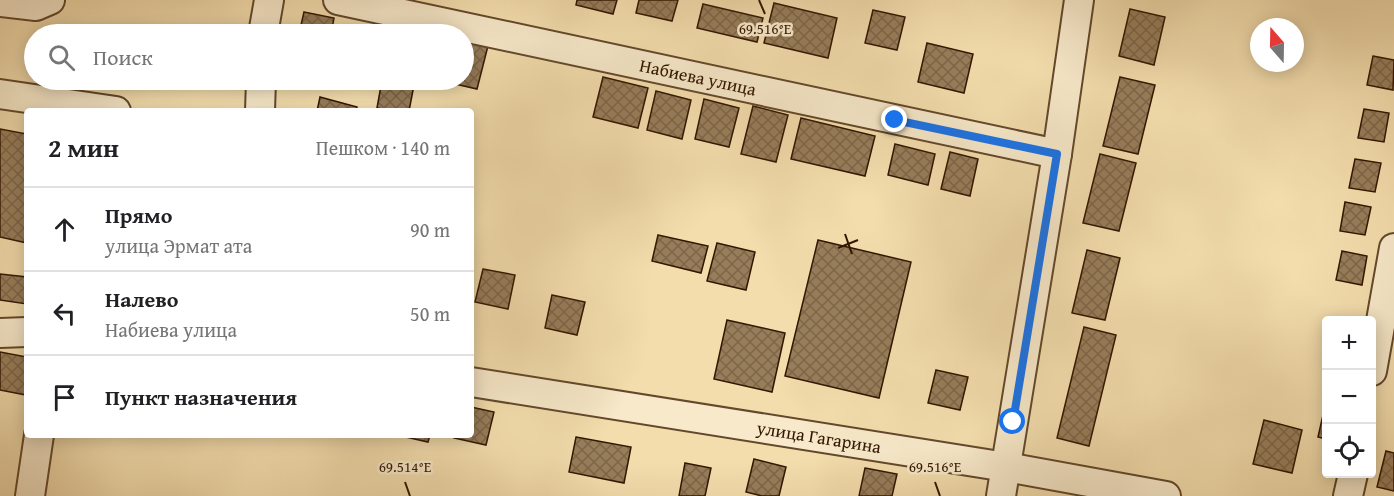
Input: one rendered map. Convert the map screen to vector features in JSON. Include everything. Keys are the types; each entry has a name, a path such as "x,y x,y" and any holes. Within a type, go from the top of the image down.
{"street":[{"path":"0,2 36,6 50,0"},
{"path":"265,24 269,0"},
{"name":"Набиева улица","path":"338,0 450,24"},
{"path":"1001,496 1057,154 1079,0"},
{"name":"Набиева улица","path":"474,29 1057,154"},
{"path":"260,108 261,90"},
{"path":"0,94 96,108"},
{"path":"1371,370 1394,248"},
{"path":"0,333 24,332"},
{"name":"улица Гагарина","path":"474,382 1006,467 1166,496"},
{"path":"30,496 39,438"},
{"path":"1348,496 1352,478"}],"building":[{"path":"577,0 617,0 613,14 576,5"},
{"path":"639,0 678,0 672,21 636,13"},
{"path":"774,3 837,18 828,58 764,43"},
{"path":"703,4 763,18 757,42 697,28"},
{"path":"1130,9 1165,17 1154,65 1119,56"},
{"path":"873,10 905,17 897,50 865,43"},
{"path":"304,12 334,18 333,24 301,24"},
{"path":"474,34 491,34 477,89 474,88"},
{"path":"927,43 973,54 964,93 918,82"},
{"path":"1373,56 1394,60 1393,90 1367,85"},
{"path":"603,77 648,88 638,128 593,117"},
{"path":"1120,77 1155,85 1138,154 1103,146"},
{"path":"380,90 413,90 410,108 377,108"},
{"path":"656,91 691,100 682,139 647,130"},
{"path":"320,97 357,107 357,108 318,108"},
{"path":"704,99 739,108 729,147 695,139"},
{"path":"753,106 788,115 776,162 741,154"},
{"path":"1364,109 1389,113 1384,142 1358,138"},
{"path":"801,118 875,136 865,176 791,159"},
{"path":"0,129 24,133 24,242 0,237"},
{"path":"895,144 935,154 928,185 888,175"},
{"path":"950,152 978,159 970,196 941,189"},
{"path":"1100,154 1136,163 1119,231 1083,223"},
{"path":"1355,159 1381,163 1375,192 1349,188"},
{"path":"1345,202 1371,207 1365,235 1340,231"},
{"path":"658,235 708,246 701,273 652,261"},
{"path":"818,240 911,262 879,398 785,376"},
{"path":"717,243 755,252 746,290 707,281"},
{"path":"1087,250 1120,258 1105,320 1072,313"},
{"path":"1342,251 1367,256 1362,285 1336,280"},
{"path":"483,269 515,275 508,309 475,302"},
{"path":"0,274 24,277 24,304 0,300"},
{"path":"552,295 585,302 577,335 545,328"},
{"path":"727,320 785,333 772,392 714,379"},
{"path":"1084,327 1116,335 1089,446 1057,438"},
{"path":"0,352 24,356 24,395 0,390"},
{"path":"936,370 968,377 960,410 928,403"},
{"path":"474,408 494,412 486,445 454,438 474,438"},
{"path":"1264,420 1302,430 1292,473 1253,464"},
{"path":"1322,420 1322,438 1318,437"},
{"path":"576,437 631,447 624,483 569,472"},
{"path":"410,438 429,438 428,442"},
{"path":"1386,451 1394,453 1394,491 1377,487"},
{"path":"754,459 786,467 779,496 762,496 746,492"},
{"path":"685,463 711,468 705,496 679,496"},
{"path":"865,468 897,474 892,496 859,496"}],"route":[{"path":"895,120 1057,154 1013,422"}]}
